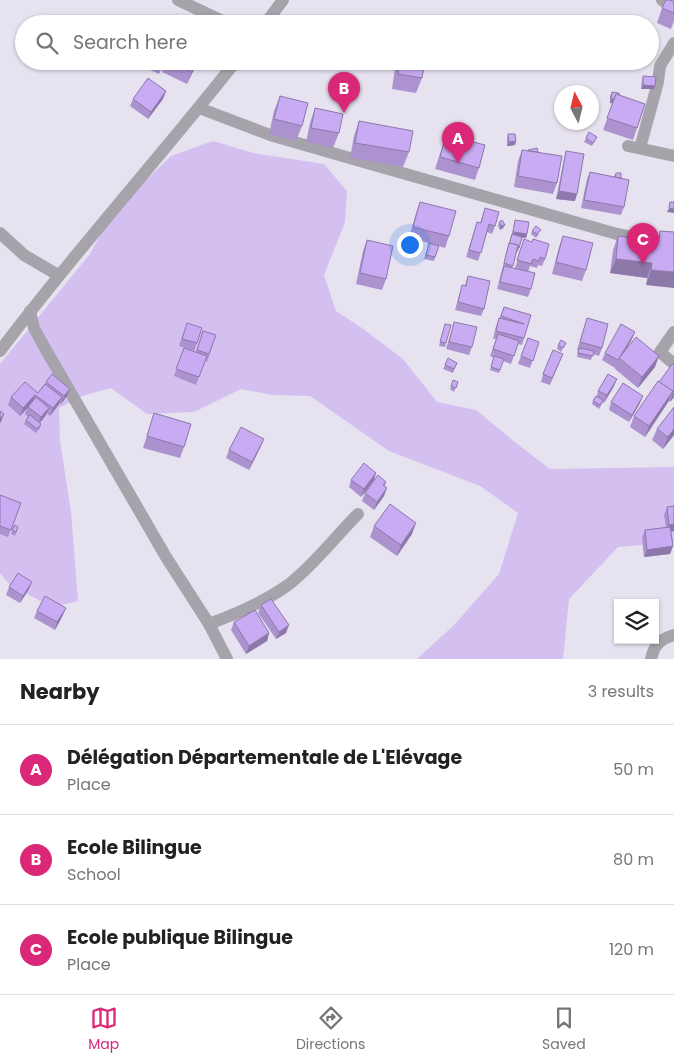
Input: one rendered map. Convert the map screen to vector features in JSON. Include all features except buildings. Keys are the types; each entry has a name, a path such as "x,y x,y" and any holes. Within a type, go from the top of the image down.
{"street":[{"path":"178,0 210,15"},
{"path":"272,15 283,0"},
{"path":"662,0 674,8"},
{"path":"674,43 660,66 658,82 634,147 674,156"},
{"path":"0,351 58,275 229,70"},
{"path":"199,108 270,135 374,165 617,234 674,245"},
{"path":"0,234 24,255 58,275"},
{"path":"30,311 34,328 66,387 166,557 209,624 227,659"},
{"path":"674,332 660,352 674,364"},
{"path":"209,624 262,601 288,585 358,514"},
{"path":"652,659 658,642 666,637 674,636"}],"shaded area":[{"path":"213,141 253,153 324,164 347,191 345,222 324,275 336,311 403,359 437,402 476,410 550,469 674,467 674,542 618,547 569,599 563,659 417,659 455,624 499,574 518,513 480,486 389,451 310,396 272,395 241,389 194,412 147,414 111,388 82,396 59,408 60,441 71,512 78,601 52,607 10,585 0,573 0,364 90,254 113,211 171,156"}],"place":[{"name":"Ecole Bilingue","path":"344,113"},
{"name":"Délégation Départementale de L'Elévage","path":"458,163"},
{"name":"Ecole publique Bilingue","path":"643,264"}]}
